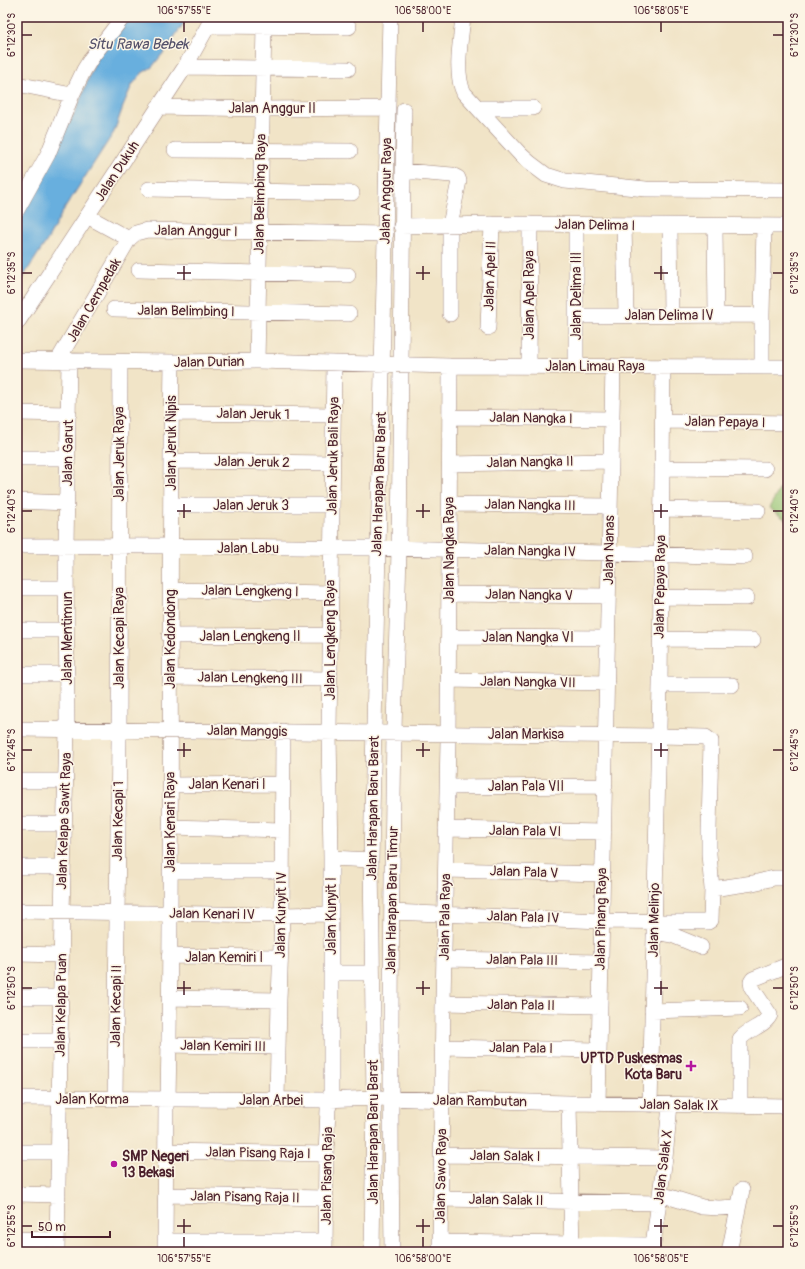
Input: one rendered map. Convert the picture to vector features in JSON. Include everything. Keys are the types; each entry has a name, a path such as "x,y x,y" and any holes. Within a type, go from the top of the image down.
{"street":[{"path":"17,210 48,154 84,70 92,57 123,17"},
{"name":"Jalan Anggur Raya","path":"383,365 390,17"},
{"path":"463,17 458,75 460,86 464,93 530,163 546,175 565,181 646,189 788,190"},
{"path":"211,21 264,26 349,27"},
{"name":"Jalan Dukuh","path":"17,322 185,67 211,21"},
{"name":"Jalan Belimbing Raya","path":"257,362 264,26"},
{"path":"185,67 348,69"},
{"path":"17,84 72,95"},
{"name":"Jalan Anggur II","path":"158,107 262,109 387,108"},
{"path":"478,108 533,108"},
{"path":"402,365 401,226 404,110"},
{"path":"175,150 350,151"},
{"path":"403,170 452,175 458,178 459,181 450,225 450,314"},
{"path":"149,189 352,193"},
{"path":"87,216 129,239"},
{"name":"Jalan Delima I","path":"401,226 492,224 788,226"},
{"name":"Jalan Apel II","path":"488,328 492,224"},
{"name":"Jalan Apel Raya","path":"529,366 530,224"},
{"name":"Jalan Delima III","path":"576,225 576,358 578,366"},
{"path":"624,225 626,315"},
{"path":"670,226 670,315"},
{"path":"715,226 716,315"},
{"path":"762,367 764,227"},
{"name":"Jalan Anggur I","path":"129,239 136,233 147,230 386,234"},
{"name":"Jalan Cempedak","path":"64,360 129,239"},
{"path":"139,270 348,275"},
{"name":"Jalan Belimbing I","path":"114,309 349,314"},
{"name":"Jalan Delima IV","path":"576,316 762,315"},
{"name":"Jalan Durian","path":"17,360 402,365"},
{"name":"Jalan Garut","path":"64,360 69,414 66,546"},
{"name":"Jalan Jeruk Raya","path":"119,547 120,362"},
{"name":"Jalan Jeruk Nipis","path":"171,547 172,362"},
{"name":"Jalan Jeruk Bali Raya","path":"331,548 334,364"},
{"name":"Jalan Harapan Baru Barat","path":"372,1252 374,1098 371,860 377,548 383,365"},
{"name":"Jalan Limau Raya","path":"402,365 788,367"},
{"name":"Jalan Harapan Baru Barat","path":"399,549 402,365"},
{"name":"Jalan Nangka Raya","path":"448,734 450,366"},
{"name":"Jalan Nanas","path":"606,735 613,366"},
{"name":"Jalan Pepaya Raya","path":"658,736 660,685 663,366"},
{"path":"17,413 69,414"},
{"name":"Jalan Jeruk 1","path":"172,414 334,415"},
{"name":"Jalan Nangka I","path":"450,417 611,419"},
{"name":"Jalan Pepaya I","path":"663,421 788,423"},
{"path":"17,458 68,458"},
{"name":"Jalan Jeruk 2","path":"171,461 332,463"},
{"name":"Jalan Nangka II","path":"450,464 611,461"},
{"path":"662,468 765,469"},
{"path":"17,501 67,502"},
{"name":"Jalan Nangka III","path":"450,504 610,506"},
{"name":"Jalan Jeruk 3","path":"171,505 332,505"},
{"path":"661,508 758,511"},
{"name":"Jalan Labu","path":"17,546 399,549"},
{"name":"Jalan Mentimun","path":"66,546 67,730"},
{"name":"Jalan Kecapi Raya","path":"119,547 119,730"},
{"name":"Jalan Kedondong","path":"171,547 169,636 171,730"},
{"name":"Jalan Lengkeng Raya","path":"329,732 331,548"},
{"name":"Jalan Nangka IV","path":"399,549 609,552 745,557"},
{"name":"Jalan Harapan Baru Timur","path":"392,1252 390,1100 394,733 399,549"},
{"path":"17,588 66,588"},
{"name":"Jalan Lengkeng I","path":"170,590 330,593"},
{"name":"Jalan Nangka V","path":"449,594 608,596"},
{"path":"660,597 747,598"},
{"path":"17,630 66,630"},
{"name":"Jalan Lengkeng II","path":"169,636 330,635"},
{"name":"Jalan Nangka VI","path":"449,637 607,638"},
{"path":"660,639 753,640"},
{"path":"17,674 67,674"},
{"name":"Jalan Lengkeng III","path":"170,677 329,679"},
{"name":"Jalan Nangka VII","path":"448,680 607,683"},
{"path":"660,685 732,685"},
{"name":"Jalan Manggis","path":"17,728 67,730 394,733"},
{"name":"Jalan Kelapa Sawit Raya","path":"62,912 67,730"},
{"name":"Jalan Kecapi 1","path":"117,913 119,730"},
{"name":"Jalan Kenari Raya","path":"166,1247 165,1151 169,998 171,730"},
{"name":"Jalan Kunyit IV","path":"277,1100 278,1000 282,915 283,731"},
{"name":"Jalan Kunyit I","path":"329,732 331,858 331,1100"},
{"name":"Jalan Markisa","path":"394,733 706,737 710,741 709,854 712,889"},
{"name":"Jalan Pala Raya","path":"442,1100 448,734"},
{"name":"Jalan Pinang Raya","path":"598,1104 606,735"},
{"name":"Jalan Melinjo","path":"650,1105 658,736"},
{"path":"17,781 65,781"},
{"name":"Jalan Kenari I","path":"170,785 282,784"},
{"name":"Jalan Pala VII","path":"447,787 605,786"},
{"path":"17,824 64,824"},
{"path":"170,828 282,830"},
{"name":"Jalan Pala VI","path":"446,829 604,832"},
{"path":"331,858 371,860"},
{"path":"17,867 63,867"},
{"path":"170,870 282,871"},
{"name":"Jalan Pala V","path":"446,870 602,874"},
{"path":"654,927 708,922 711,920 712,889 753,883 774,878 788,878"},
{"name":"Jalan Kenari IV","path":"17,911 170,914 331,914"},
{"name":"Jalan Kelapa Puan","path":"57,1246 62,912"},
{"name":"Jalan Pala IV","path":"392,912 602,921 654,927"},
{"name":"Jalan Kecapi II","path":"115,1099 117,913"},
{"path":"654,927 701,947"},
{"path":"17,954 61,955"},
{"name":"Jalan Kemiri I","path":"169,956 280,957"},
{"name":"Jalan Pala III","path":"444,959 600,962"},
{"path":"740,1106 740,1039 744,1034 768,1020 770,1015 752,988 751,982 753,979 788,965"},
{"path":"331,973 372,973"},
{"path":"17,997 61,997"},
{"path":"169,998 278,1000"},
{"name":"Jalan Pala II","path":"443,1003 600,1006"},
{"path":"652,1010 740,1008"},
{"path":"17,1041 61,1041"},
{"name":"Jalan Kemiri III","path":"168,1044 278,1047"},
{"name":"Jalan Pala I","path":"442,1047 599,1050"},
{"name":"Jalan Korma","path":"17,1098 167,1099"},
{"name":"Jalan Rambutan","path":"374,1098 390,1100 569,1103"},
{"name":"Jalan Arbei","path":"167,1099 331,1100 374,1098"},
{"name":"Jalan Pisang Raja","path":"325,1246 326,1154 328,1109 331,1100"},
{"name":"Jalan Sawo Raya","path":"440,1247 442,1100"},
{"path":"569,1103 572,1248"},
{"name":"Jalan Salak IX","path":"569,1103 788,1106"},
{"name":"Jalan Salak X","path":"652,1248 665,1158 670,1105"},
{"name":"Jalan Pisang Raja I","path":"165,1151 326,1154"},
{"path":"17,1152 59,1152"},
{"name":"Jalan Salak I","path":"441,1155 665,1158"},
{"path":"729,1252 742,1190"},
{"path":"17,1194 58,1195"},
{"name":"Jalan Pisang Raja II","path":"165,1195 326,1198"},
{"name":"Jalan Salak II","path":"440,1199 571,1201 659,1198 702,1207 738,1207"},
{"path":"17,1239 57,1246"},
{"path":"166,1247 325,1246"},
{"path":"440,1247 652,1248"}],"green space":[{"path":"788,474 788,521 769,508"}],"water":[{"name":"Situ Rawa Bebek","path":"126,17 188,17 152,67 142,73 132,85 114,132 17,286 17,215 77,108 100,49"}],"place":[{"name":"UPTD Puskesmas Kota Baru","path":"691,1066"},
{"name":"SMP Negeri 13 Bekasi","path":"114,1164"}]}
